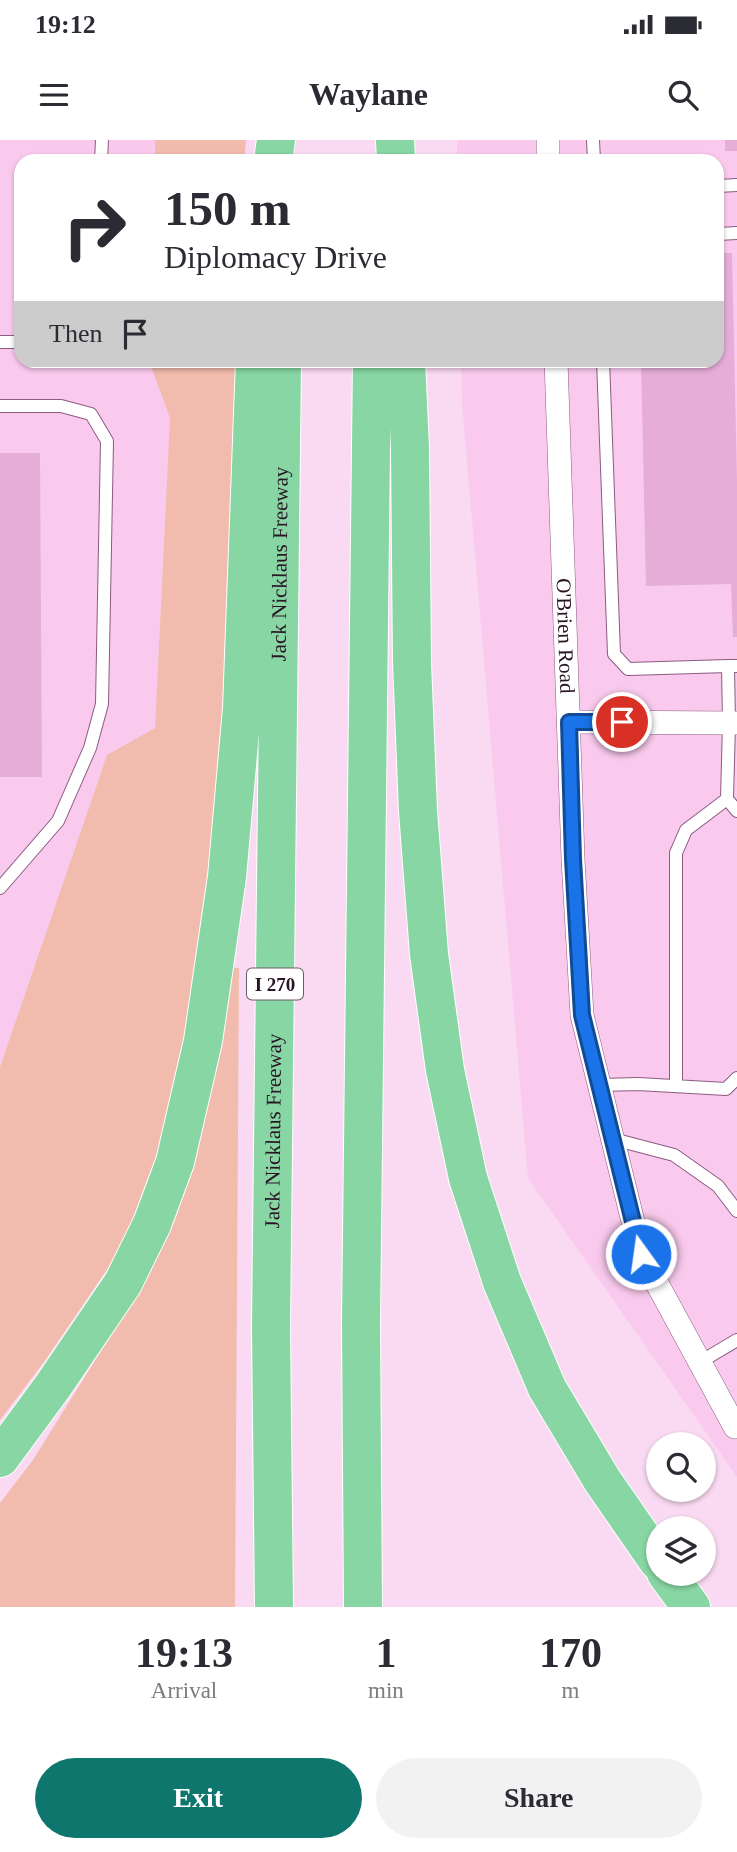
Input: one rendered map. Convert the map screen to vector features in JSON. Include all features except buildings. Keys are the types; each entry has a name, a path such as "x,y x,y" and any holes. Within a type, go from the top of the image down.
{"highway":[{"path":"0,1458 122,1283 152,1224 175,1162 203,1041 227,877 242,709 255,368"},
{"name":"Jack Nicklaus Freeway","path":"274,1607 271,1326 282,368"},
{"path":"363,1607 361,1323 372,368"},
{"path":"406,368 418,811 428,941 445,1070 468,1178 502,1282 547,1388 602,1480 646,1544"},
{"path":"676,1586 691,1607"}],"street":[{"name":"O'Brien Road","path":"556,368 573,859 582,1015 641,1254 735,1427"},
{"path":"569,722 733,723"}],"lane":[{"path":"603,368 614,654 628,669 733,666 733,723 727,799 737,811"},
{"path":"0,406 61,406 91,414 107,441 102,704 90,748 58,821 0,888"},
{"path":"677,1086 676,853 686,830 727,799"},
{"path":"600,1085 638,1084 726,1089 737,1078"},
{"path":"613,1139 674,1155 718,1186 737,1211"},
{"path":"700,1362 737,1340"}],"shaded area":[{"path":"0,140 155,140 155,154 14,154 14,368 152,368 170,418 155,728 107,755 0,1067"},
{"path":"155,140 246,140 245,154 155,154"},
{"path":"457,140 737,140 737,1477 716,1447 716,1432 706,1432 528,1178 461,368 724,368 724,154 457,154"},
{"path":"236,368 233,553 219,781 191,1008 154,1174 119,1252 46,1359 0,1420 0,1067 107,755 155,728 170,418 152,369"},
{"path":"228,968 239,968 235,1607 0,1607 0,1503 33,1460 121,1319"}],"route":[{"path":"622,722 569,722 573,859 582,1015 641,1254"}]}
